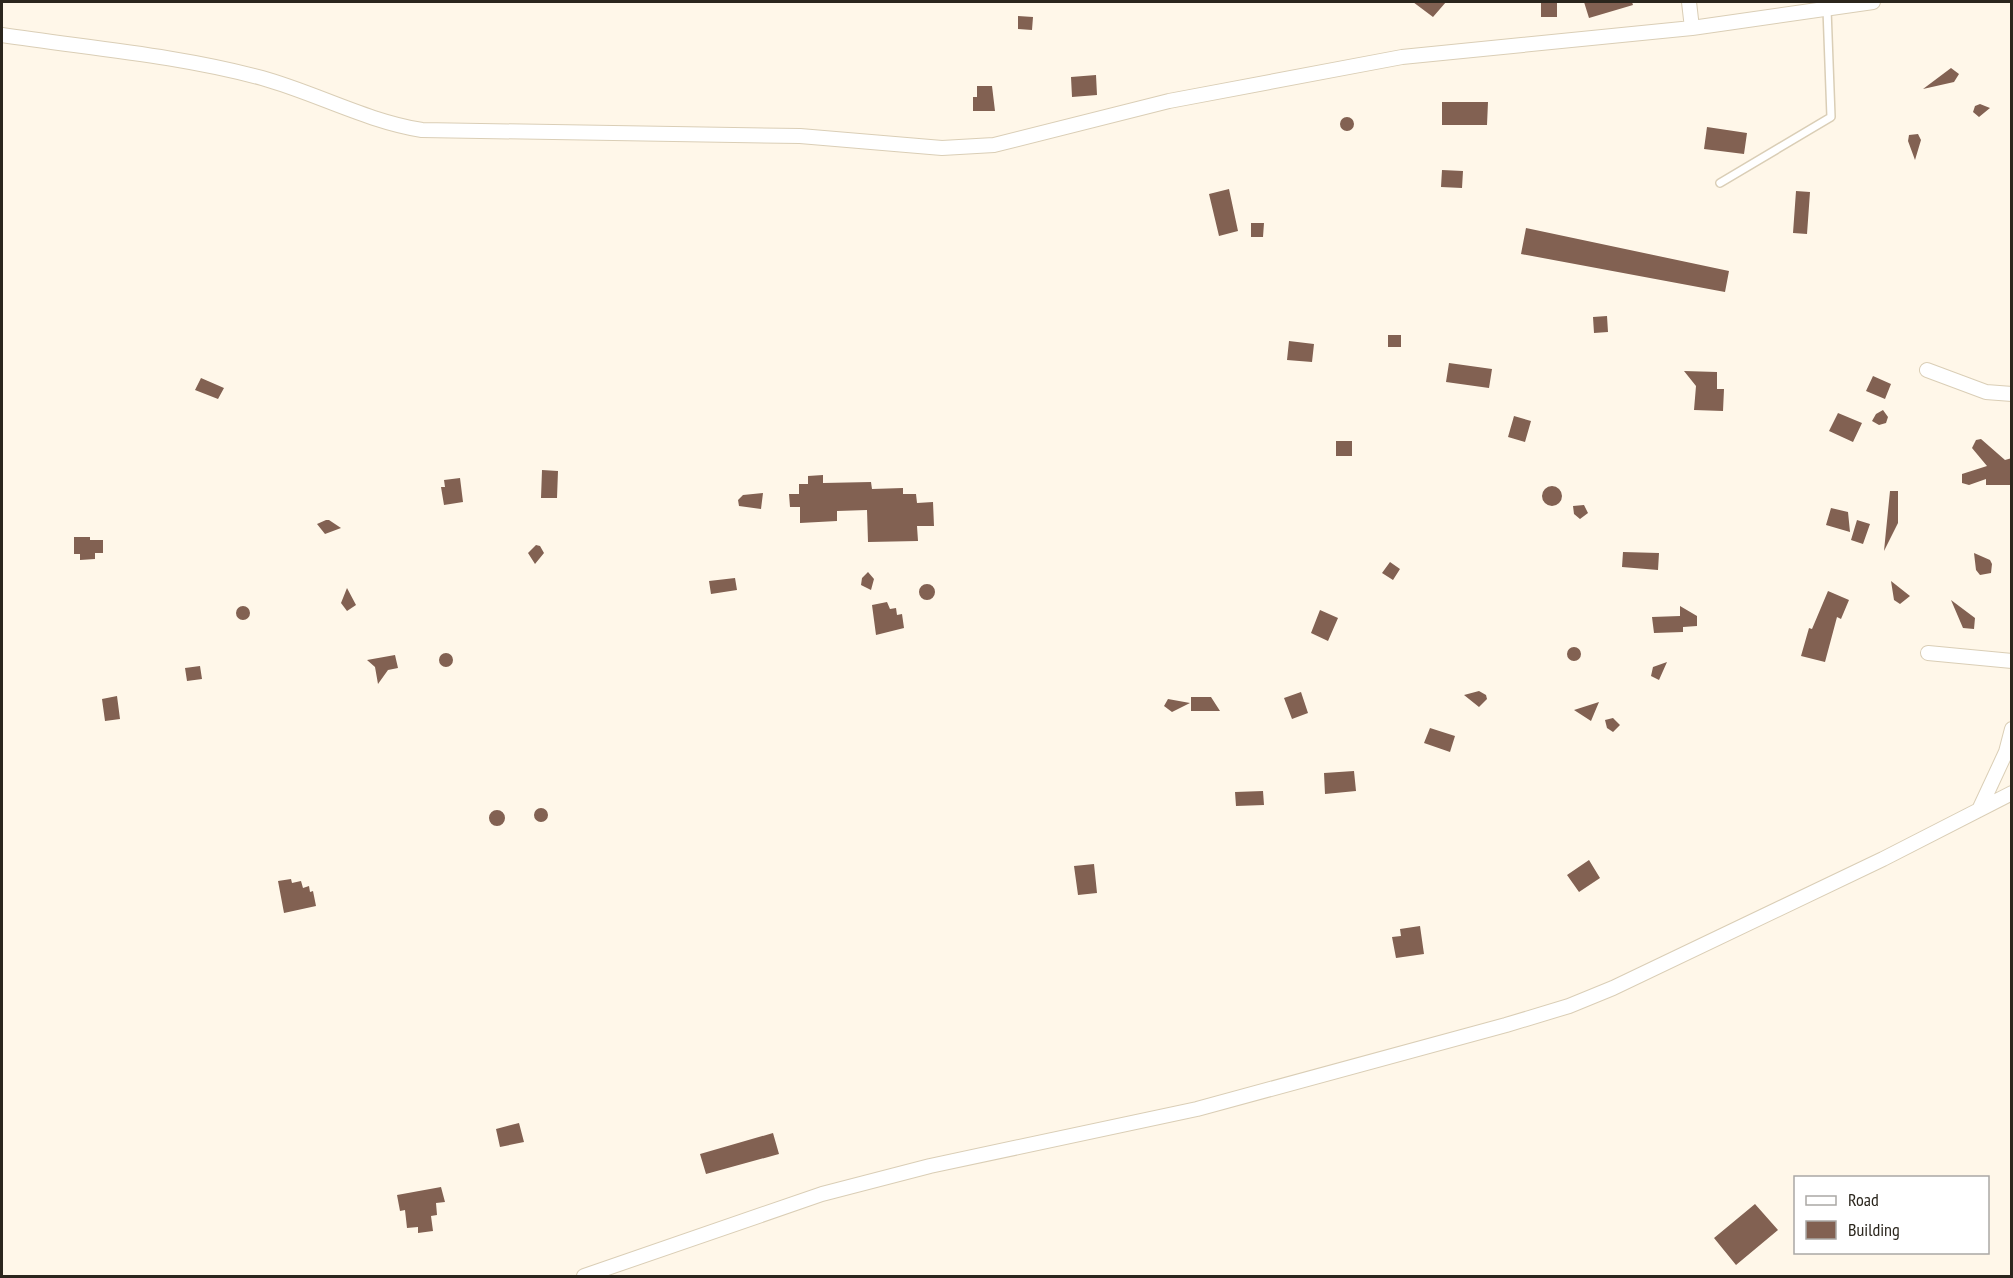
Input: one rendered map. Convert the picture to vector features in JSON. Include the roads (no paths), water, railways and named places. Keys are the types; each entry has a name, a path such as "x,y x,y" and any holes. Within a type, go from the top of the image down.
{"street":[{"path":"1689,2 1692,28"},
{"path":"2,35 220,68 289,86 398,126 422,129 800,136 942,148 994,145 1169,101 1402,57 1692,28 1873,2"},
{"path":"1928,370 1986,392 2012,394"},
{"path":"1928,653 2012,661"},
{"path":"1979,810 2006,752 2012,729"},
{"path":"584,1276 822,1194 930,1166 1197,1109 1415,1051 1569,1006 1613,988 1882,859 2012,793"}],"lane":[{"path":"1720,183 1831,117 1827,9"}]}
